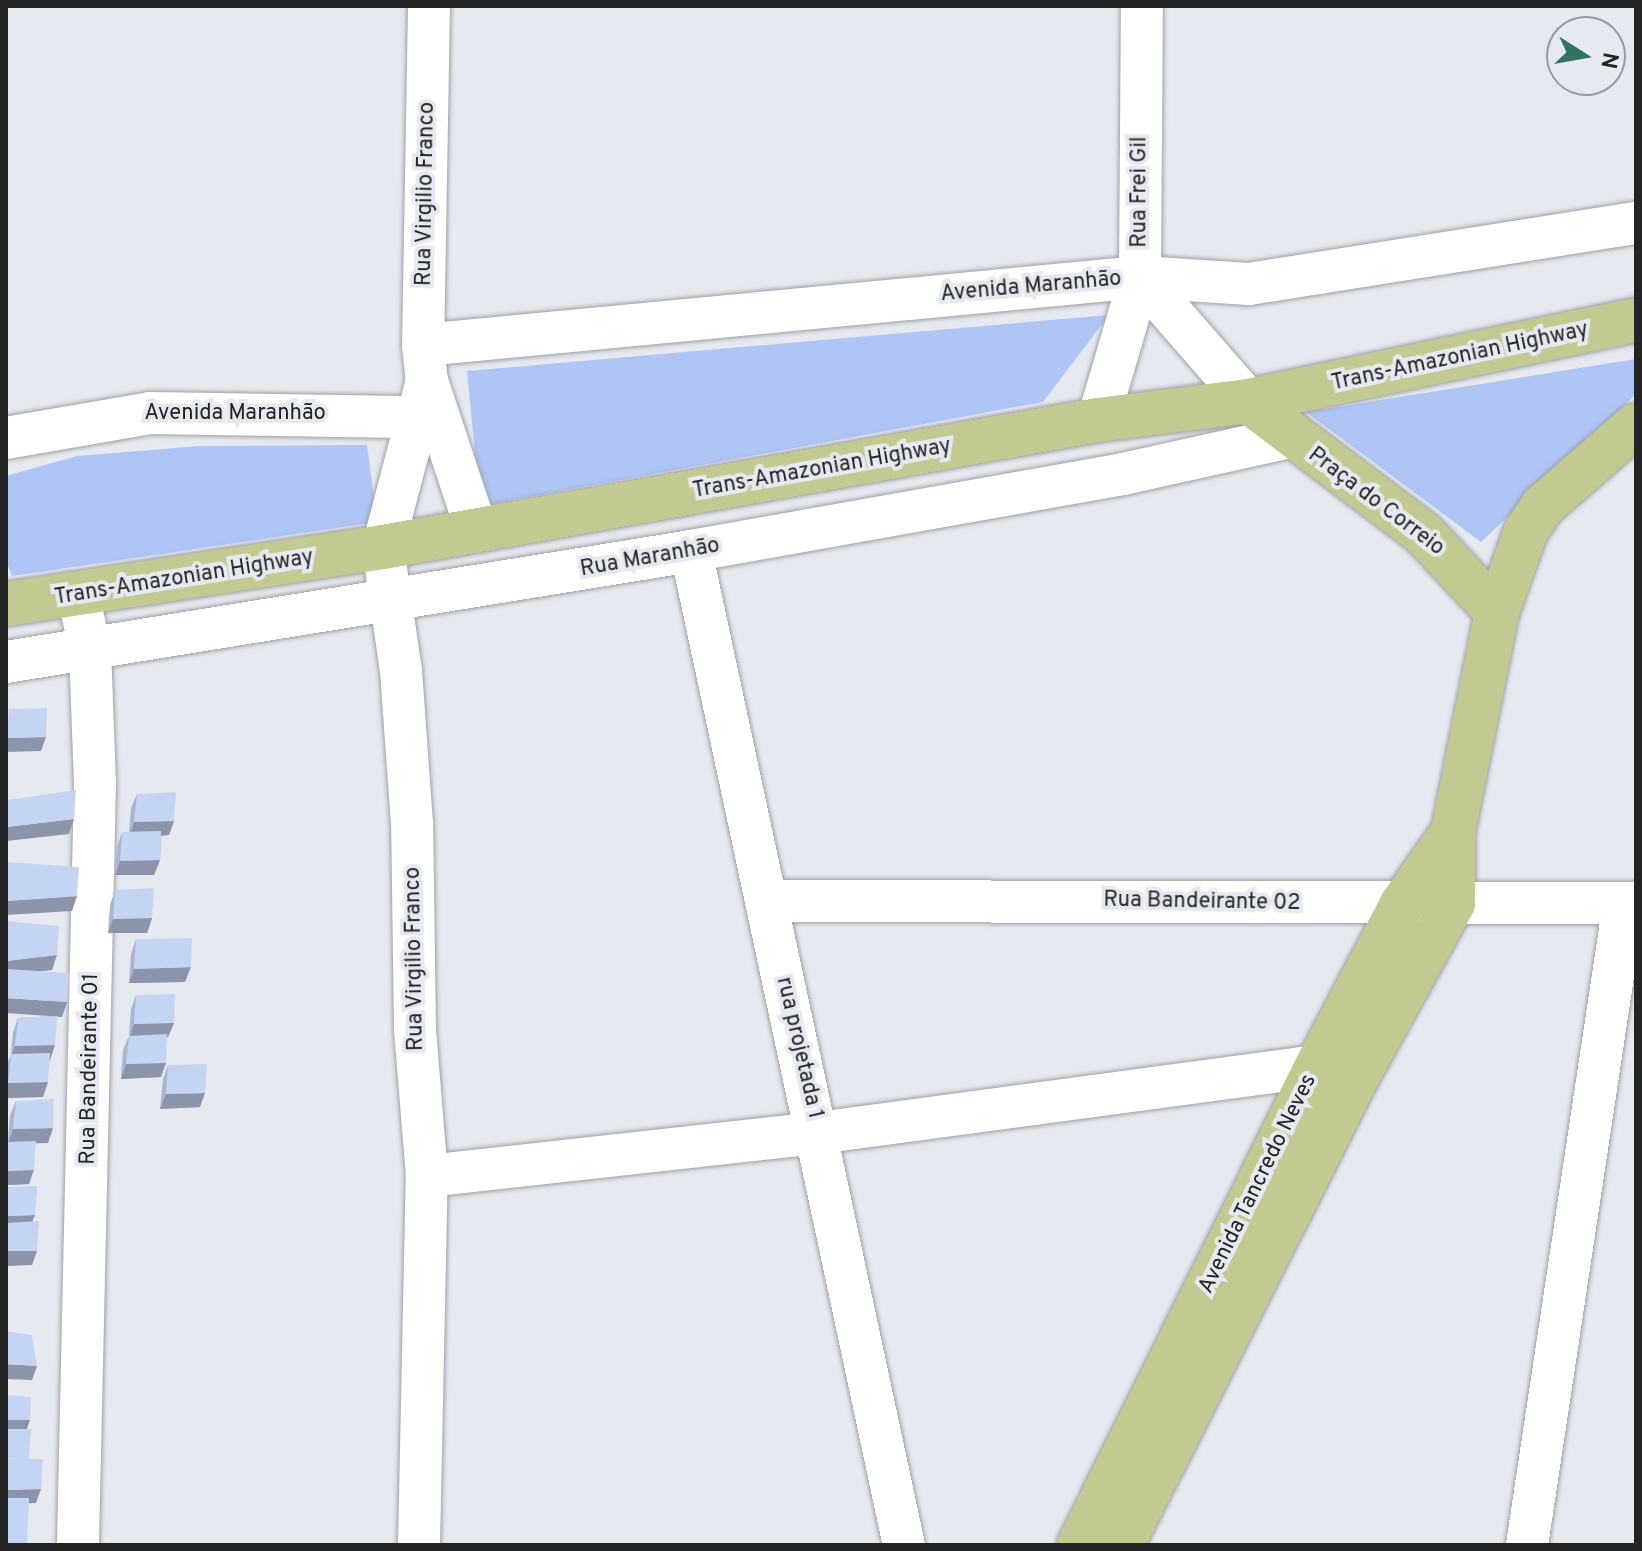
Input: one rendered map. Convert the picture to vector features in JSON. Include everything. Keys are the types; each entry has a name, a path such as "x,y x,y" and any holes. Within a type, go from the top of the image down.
{"main road":[{"name":"Trans-Amazonian Highway","path":"6,604 383,547 1098,420 1248,401 1636,320"},
{"name":"Praça do Correio","path":"1248,401 1290,437 1424,534 1497,612"},
{"name":"Avenida Tancredo Neves","path":"1079,1545 1337,1071 1453,903 1453,832 1497,612 1526,531 1543,506 1636,425"},
{"name":"Avenida Tancredo Neves","path":"1122,1545 1337,1071 1402,904 1453,832"}],"street":[{"name":"Rua Virgilio Franco","path":"419,1545 427,1176 415,1029 412,824 391,599 383,547 422,381 429,6"},
{"name":"Rua Frei Gil","path":"1098,420 1140,277 1142,6"},
{"name":"Avenida Maranhão","path":"6,438 150,413 422,381 1140,277 1249,284 1636,223"},
{"path":"1140,277 1248,401"},
{"name":"Rua Virgilio Franco","path":"422,381 477,531"},
{"name":"Rua Maranhão","path":"6,662 691,551 1123,474 1290,437"},
{"name":"rua projetada 1","path":"691,551 904,1545"},
{"path":"228,572 233,626"},
{"name":"Rua Bandeirante 01","path":"78,595 90,648 95,782 78,1545"},
{"name":"Rua Bandeirante 02","path":"767,901 1630,903"},
{"path":"1527,1545 1630,903"},
{"path":"427,1176 1337,1071"}],"shaded area":[{"path":"1109,315 1043,402 480,506 467,371"},
{"path":"1636,359 1636,394 1481,542 1306,412"},
{"path":"367,445 377,522 12,576 6,561 6,476 77,456 200,446"}],"building":[{"path":"47,708 46,737 6,738 9,709"},
{"path":"76,790 74,819 6,827 8,800"},
{"path":"176,792 174,821 134,822 137,794"},
{"path":"161,831 160,860 120,861 122,832"},
{"path":"6,862 79,867 77,896 6,901"},
{"path":"154,888 152,918 113,919 115,890"},
{"path":"6,921 59,926 57,955 6,961"},
{"path":"192,938 191,967 134,969 136,939"},
{"path":"6,969 69,973 67,1002 6,998"},
{"path":"175,994 174,1023 134,1024 136,995"},
{"path":"57,1016 55,1045 15,1046 18,1018"},
{"path":"167,1034 166,1063 126,1064 129,1036"},
{"path":"50,1053 48,1082 8,1083 11,1054"},
{"path":"207,1064 205,1093 166,1094 168,1065"},
{"path":"54,1099 53,1128 13,1129 16,1101"},
{"path":"36,1141 34,1170 6,1171 6,1142"},
{"path":"37,1186 35,1215 6,1216 6,1187"},
{"path":"39,1221 37,1251 6,1251 6,1223"},
{"path":"6,1331 32,1335 37,1366 6,1364"},
{"path":"6,1395 31,1397 30,1420 6,1420"},
{"path":"6,1429 31,1429 29,1459 43,1459 41,1489 6,1490 6,1459 16,1459 6,1458"},
{"path":"6,1498 29,1498 27,1545 6,1545"}]}
